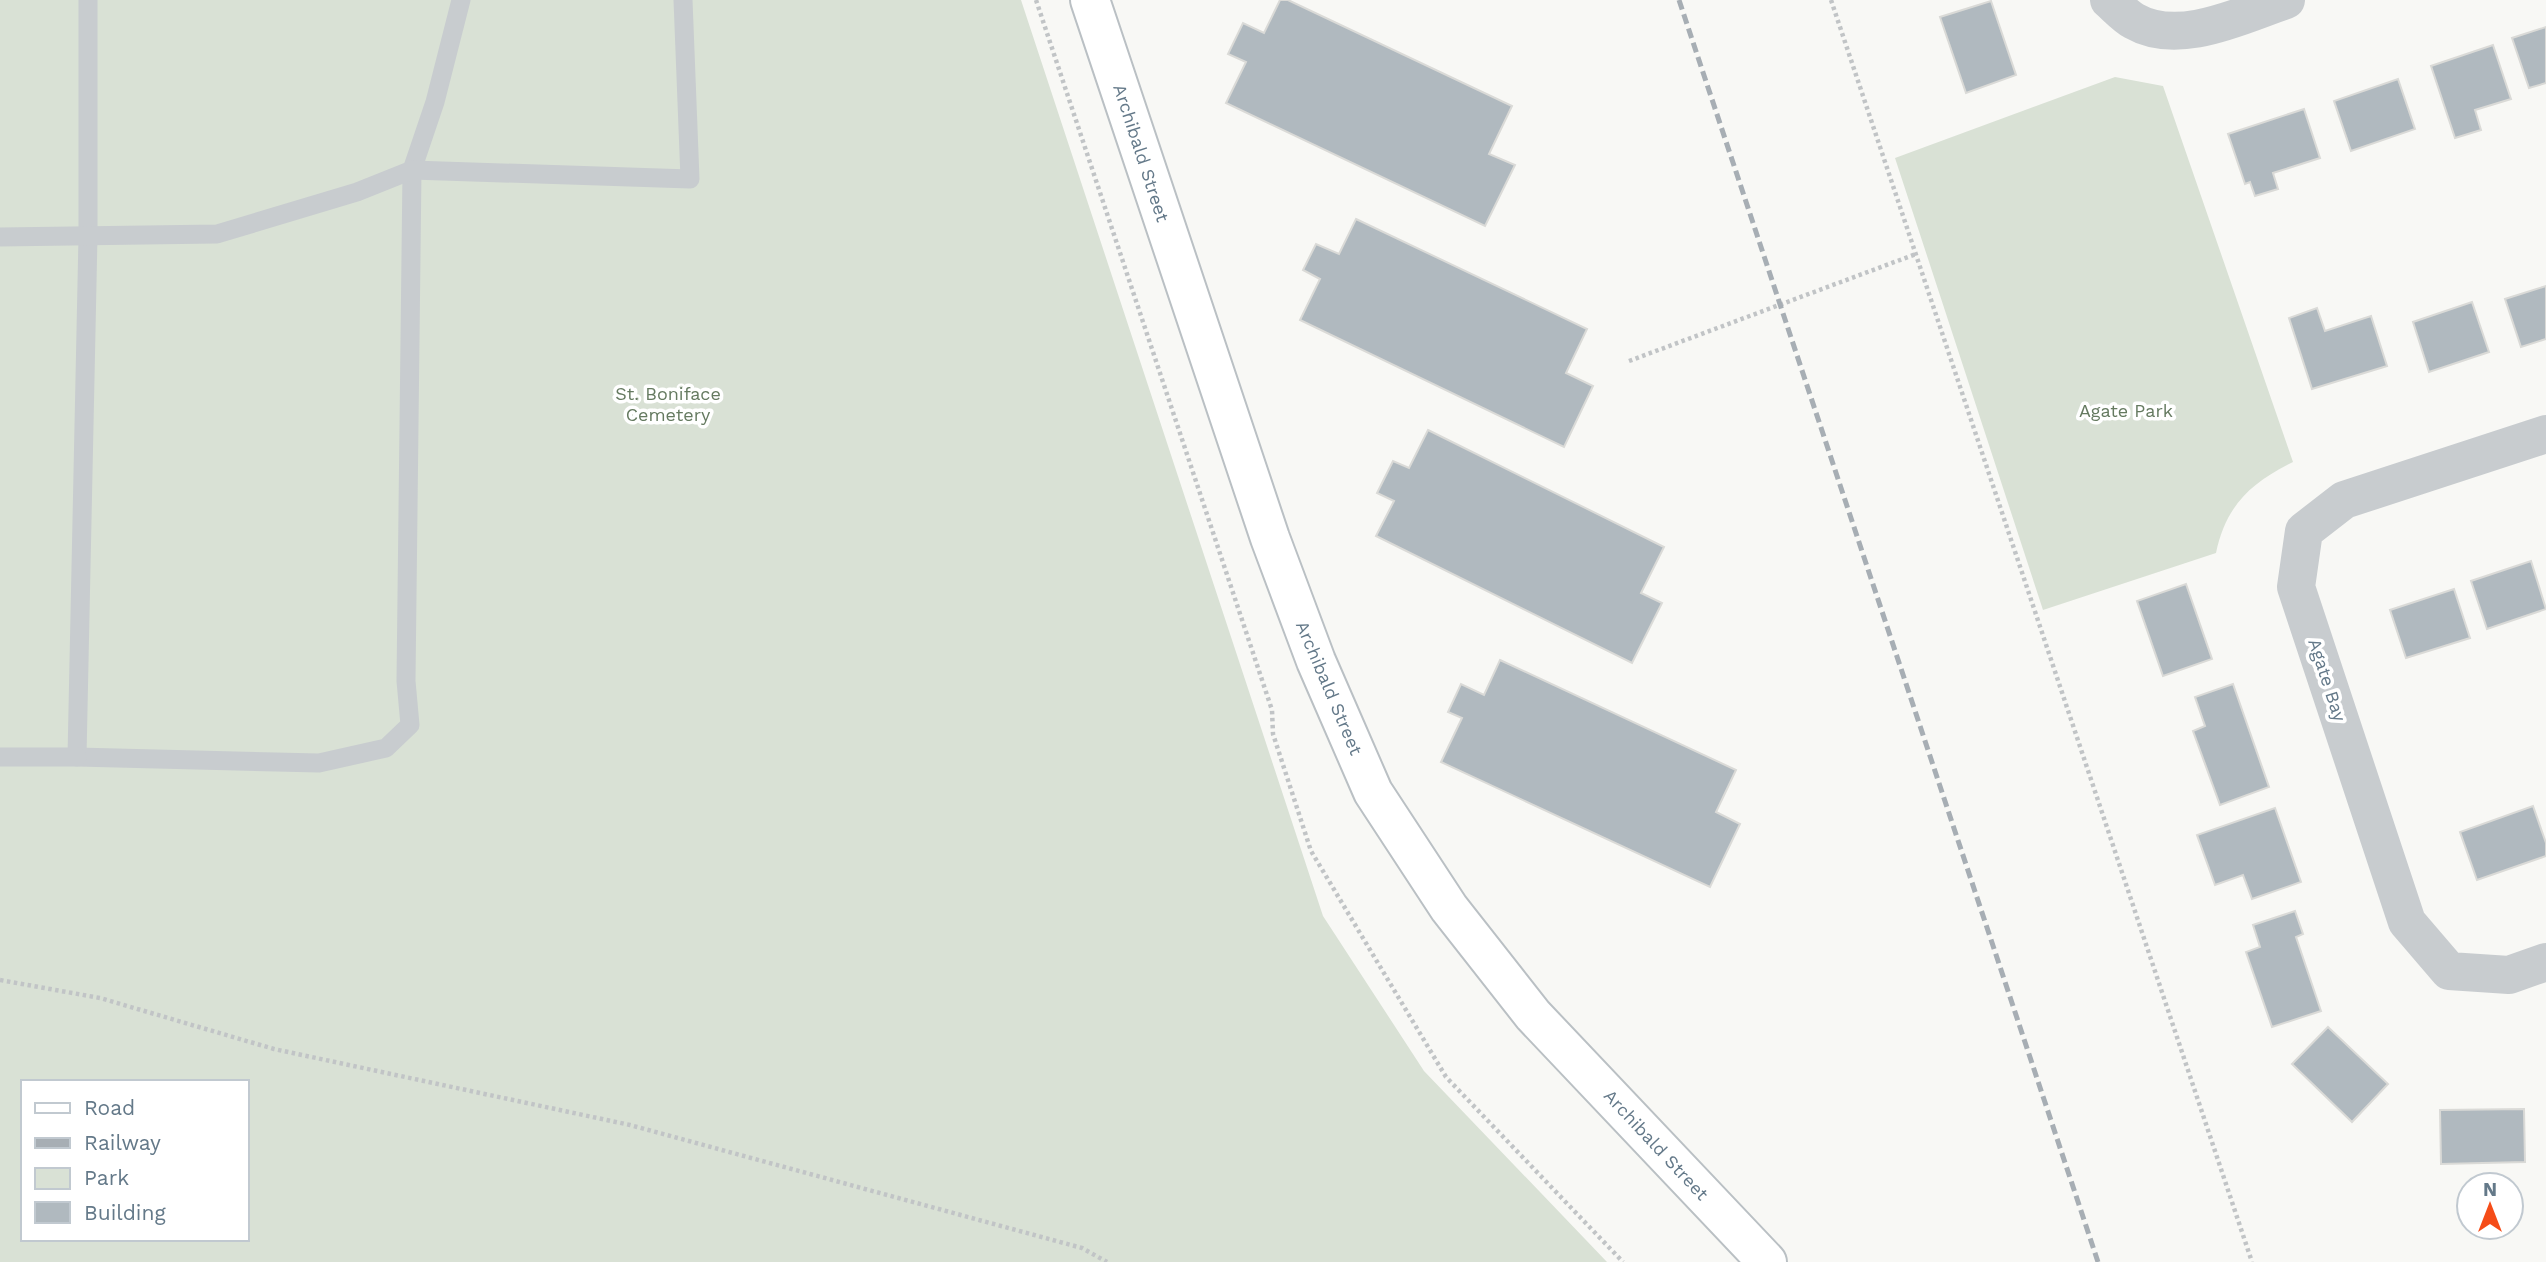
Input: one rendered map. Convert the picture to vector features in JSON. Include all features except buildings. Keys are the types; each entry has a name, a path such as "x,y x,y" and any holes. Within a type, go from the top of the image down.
{"main road":[{"name":"Archibald Street","path":"1090,0 1270,538 1316,661 1373,792 1449,908 1533,1015 1767,1262"}],"street":[{"path":"2109,0 2135,22 2173,32 2212,25 2286,0"},
{"name":"Agate Bay","path":"2546,434 2344,500 2304,531 2296,586 2407,922 2449,971 2509,975 2546,962"}],"lane":[{"path":"77,757 88,236 88,0"},
{"path":"0,757 319,763 386,748 410,725 406,681 412,170 435,102 461,0"},
{"path":"0,237 216,234 357,192 412,170 690,179 683,0"}],"path":[{"path":"1831,0 2252,1262"},
{"path":"1629,361 1916,254"},
{"path":"0,980 100,998 274,1049 630,1125 1082,1248 1107,1262"}],"green space":[{"name":"St. Boniface Cemetery","path":"0,0 1021,0 1323,916 1424,1071 1607,1262 0,1262"},
{"name":"Agate Park","path":"2115,77 2163,86 2293,462 2265,478 2242,497 2226,521 2216,553 2043,610 1895,158"}],"railway":[{"path":"1679,0 2098,1262"}]}
